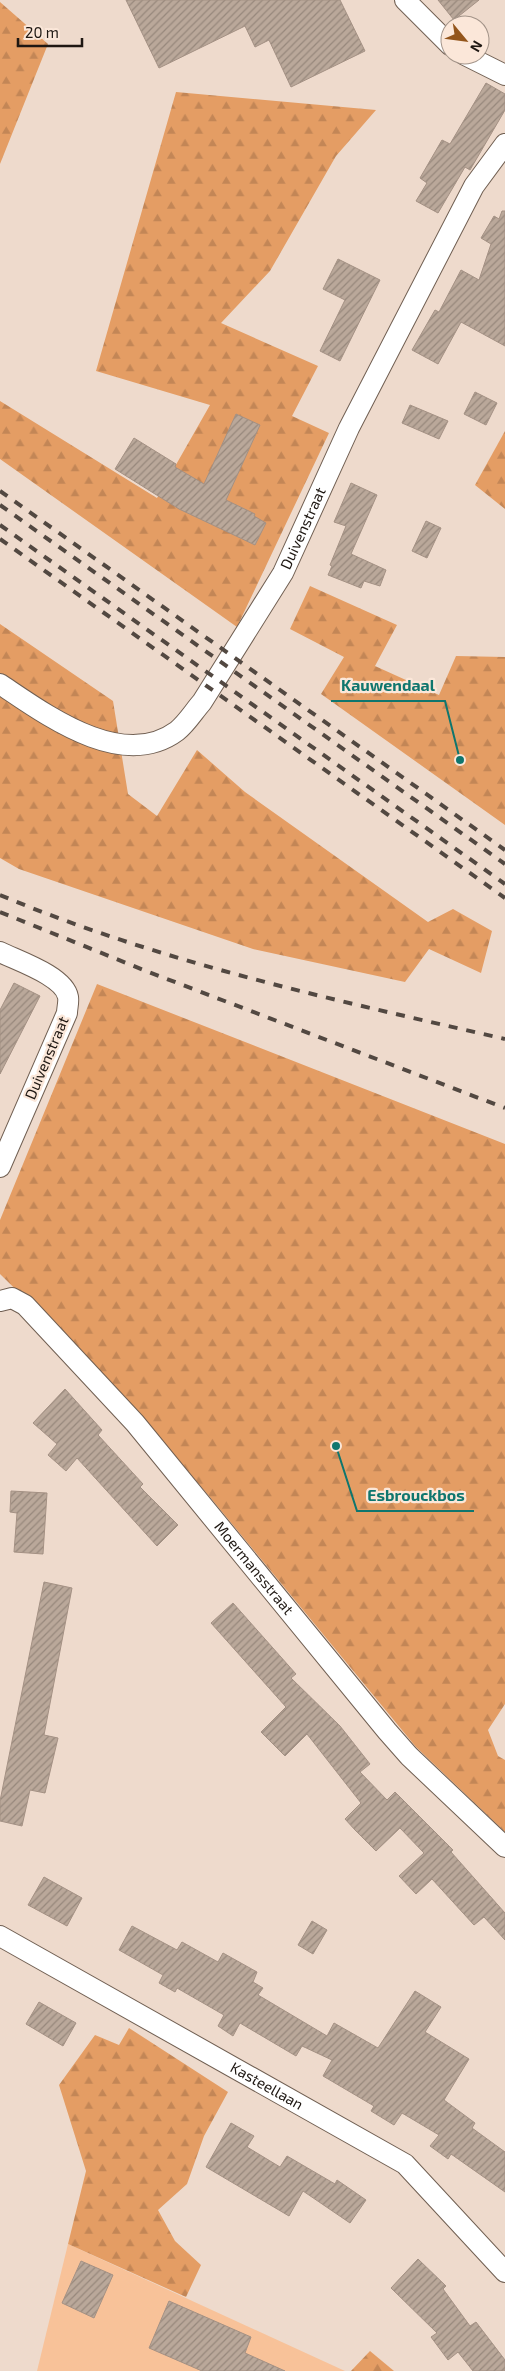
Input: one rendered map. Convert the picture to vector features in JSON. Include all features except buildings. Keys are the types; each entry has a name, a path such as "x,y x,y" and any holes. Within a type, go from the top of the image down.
{"street":[{"path":"405,0 440,35"},
{"path":"485,65 505,75"},
{"name":"Duivenstraat","path":"0,684 59,723 115,744 133,745 160,740 177,731 186,722 218,677 283,573 349,428 474,186 505,144"},
{"name":"Duivenstraat","path":"0,952 55,978 63,986 68,997 67,1013 0,1167"},
{"name":"Moermansstraat","path":"0,1301 12,1298 25,1305 134,1422 386,1731 409,1756 505,1847"},
{"name":"Kasteellaan","path":"0,1936 405,2164 505,2272"}],"shaded area":[{"path":"68,2244 345,2371 37,2371"}],"green space":[{"path":"0,2 48,44 0,164"},
{"path":"176,92 376,110 336,156 270,271 221,323 318,366 292,416 329,433 237,627 0,459 0,401 157,498 210,405 96,371"},
{"path":"505,431 505,509 475,485"},
{"path":"310,586 397,625 375,666 439,695 456,656 505,657 505,825 321,694 344,657 290,629"},
{"path":"0,624 113,701 128,794 157,816 197,750 245,792 428,922 453,909 492,931 481,973 429,949 405,982 253,949 19,869 0,858"},
{"path":"97,984 505,1144 505,1704 488,1730 498,1756 505,1760 505,1832 416,1747 124,1396 0,1274 0,1220"},
{"path":"129,2028 228,2092 204,2136 187,2184 158,2210 175,2241 201,2265 186,2297 68,2244 86,2171 59,2085 95,2035 119,2045"},
{"path":"370,2351 394,2371 351,2371"}],"railway":[{"path":"0,491 505,850"},
{"path":"0,505 505,864"},
{"path":"0,525 505,884"},
{"path":"0,539 505,898"},
{"path":"0,895 123,941 186,960 377,1010 505,1039"},
{"path":"0,912 146,971 505,1108"}],"place":[{"name":"Kauwendaal","path":"460,760"},
{"name":"Esbrouckbos","path":"336,1446"}]}
